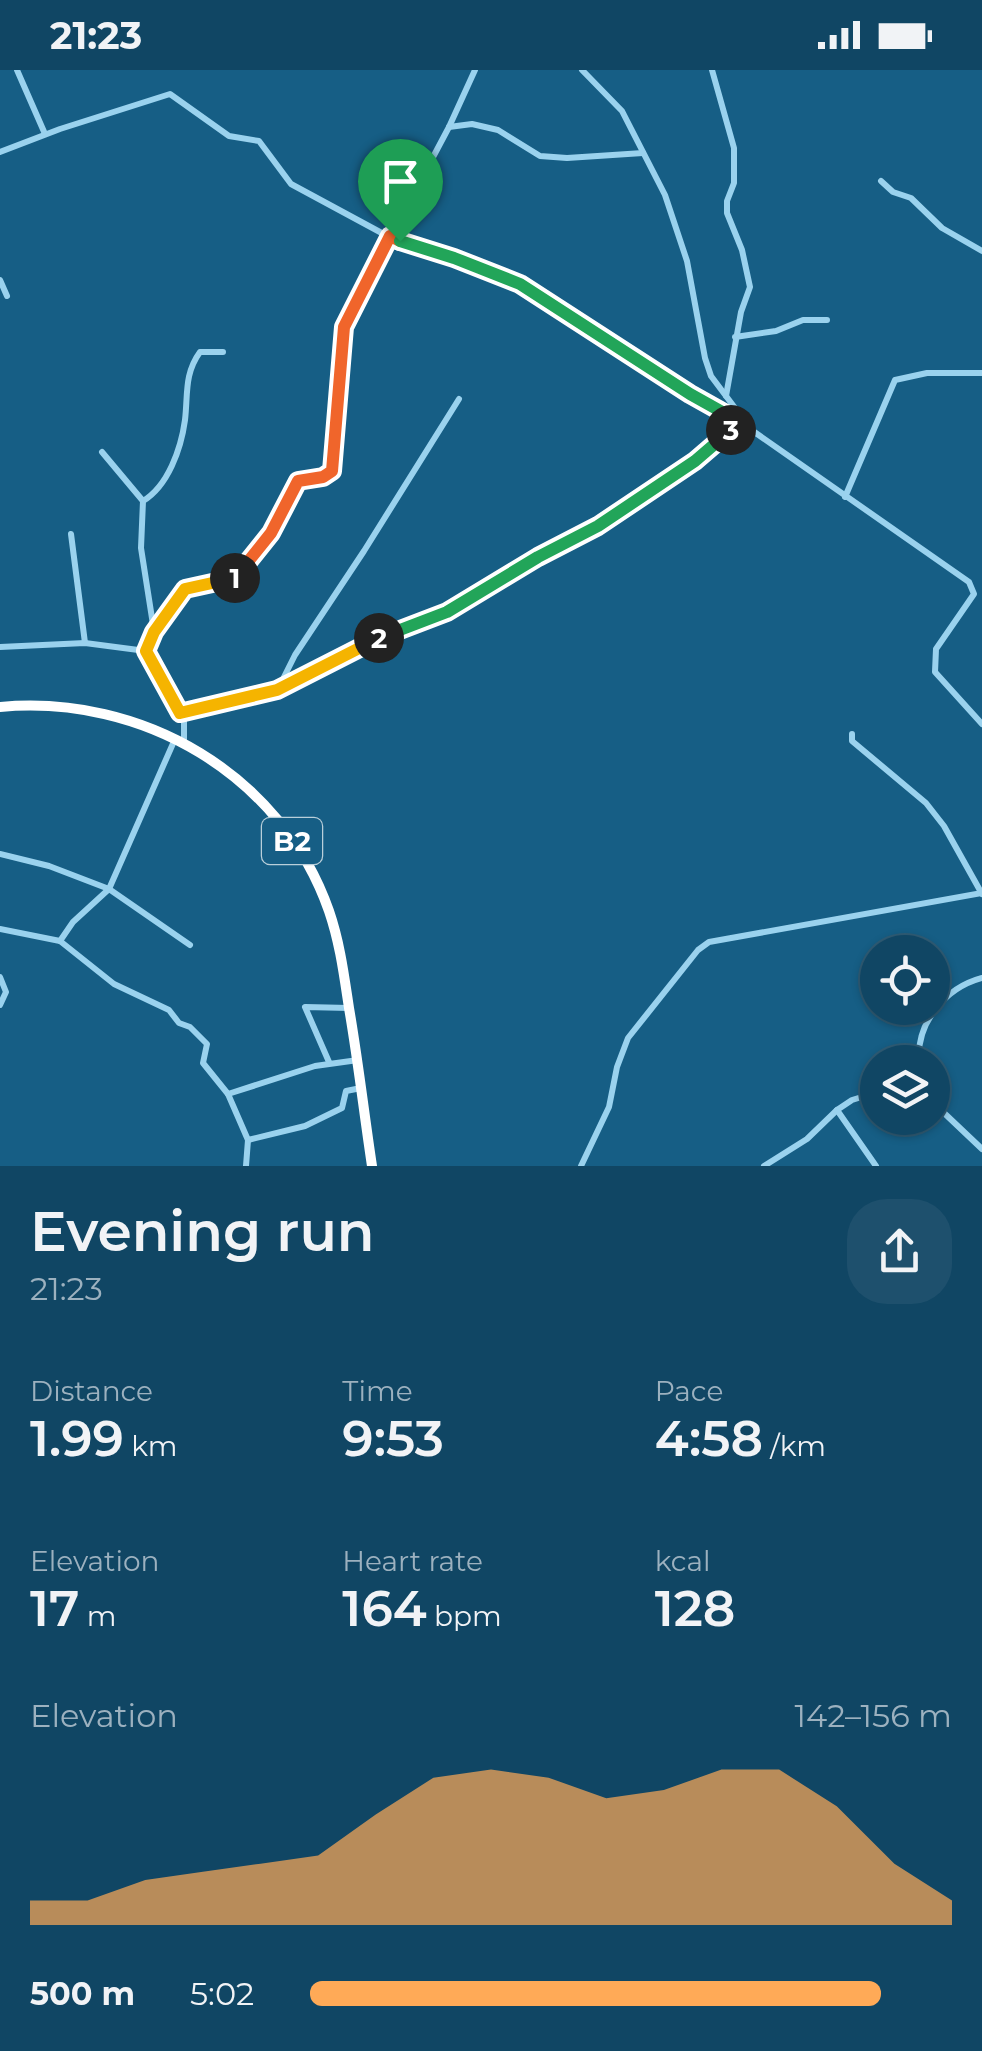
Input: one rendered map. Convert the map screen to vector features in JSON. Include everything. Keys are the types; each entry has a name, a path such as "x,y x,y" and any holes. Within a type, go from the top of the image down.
{"highway":[{"name":"B2","path":"0,706 37,704 93,710 136,721 180,740 247,788 301,851 329,912 350,1008 372,1166"}],"street":[{"path":"17,70 45,134"},
{"path":"146,651 154,632 185,589 239,575 271,533 298,481 323,477 332,471 344,327 450,127 475,70"},
{"path":"582,70 622,112 666,195 686,261 705,358 711,376 740,422"},
{"path":"712,70 734,148 734,184 726,200 726,213 750,287 735,337 726,397"},
{"path":"0,152 170,94 229,136 259,141 291,184 404,245 454,258 520,284 740,422 974,588 968,606 936,649 934,659 935,672 982,724"},
{"path":"450,127 472,124 498,130 540,156 643,153"},
{"path":"881,181 893,192 911,198 942,228 982,251"},
{"path":"0,280 7,296"},
{"path":"735,337 776,331 803,320 827,320"},
{"path":"143,501 159,491 175,454 185,423 187,380 194,361 200,352 223,352"},
{"path":"845,497 896,380 927,373 982,373"},
{"path":"277,690 294,654 458,399"},
{"path":"180,713 277,690 366,643 447,612 598,526 695,461 740,422"},
{"path":"102,452 143,501 141,548 154,632"},
{"path":"71,534 84,643"},
{"path":"0,647 84,643 146,651"},
{"path":"60,941 73,922 109,889 185,725 146,651"},
{"path":"581,1166 609,1107 628,1038 698,950 709,942 982,894 944,826 926,803 852,741 852,734"},
{"path":"0,854 49,866 109,889 190,945"},
{"path":"0,929 60,941 114,984 169,1010 179,1024 205,1040 203,1064 228,1094 248,1140 246,1166"},
{"path":"0,976 6,992 0,1004"},
{"path":"920,1045 928,1017 952,994 982,978"},
{"path":"330,1063 304,1007 350,1008"},
{"path":"228,1094 330,1063 358,1060"},
{"path":"248,1140 305,1126 342,1108 346,1091 361,1088"},
{"path":"764,1166 807,1139 837,1110 860,1098"},
{"path":"837,1110 876,1166"},
{"path":"950,1119 982,1150"}],"route":[{"path":"390,236 400,241 520,284 740,422 695,461 598,526 447,612 366,643 277,690 180,713 146,651 154,632 185,589 239,575 271,533 298,481 323,477 332,471 344,327 390,236"}]}
